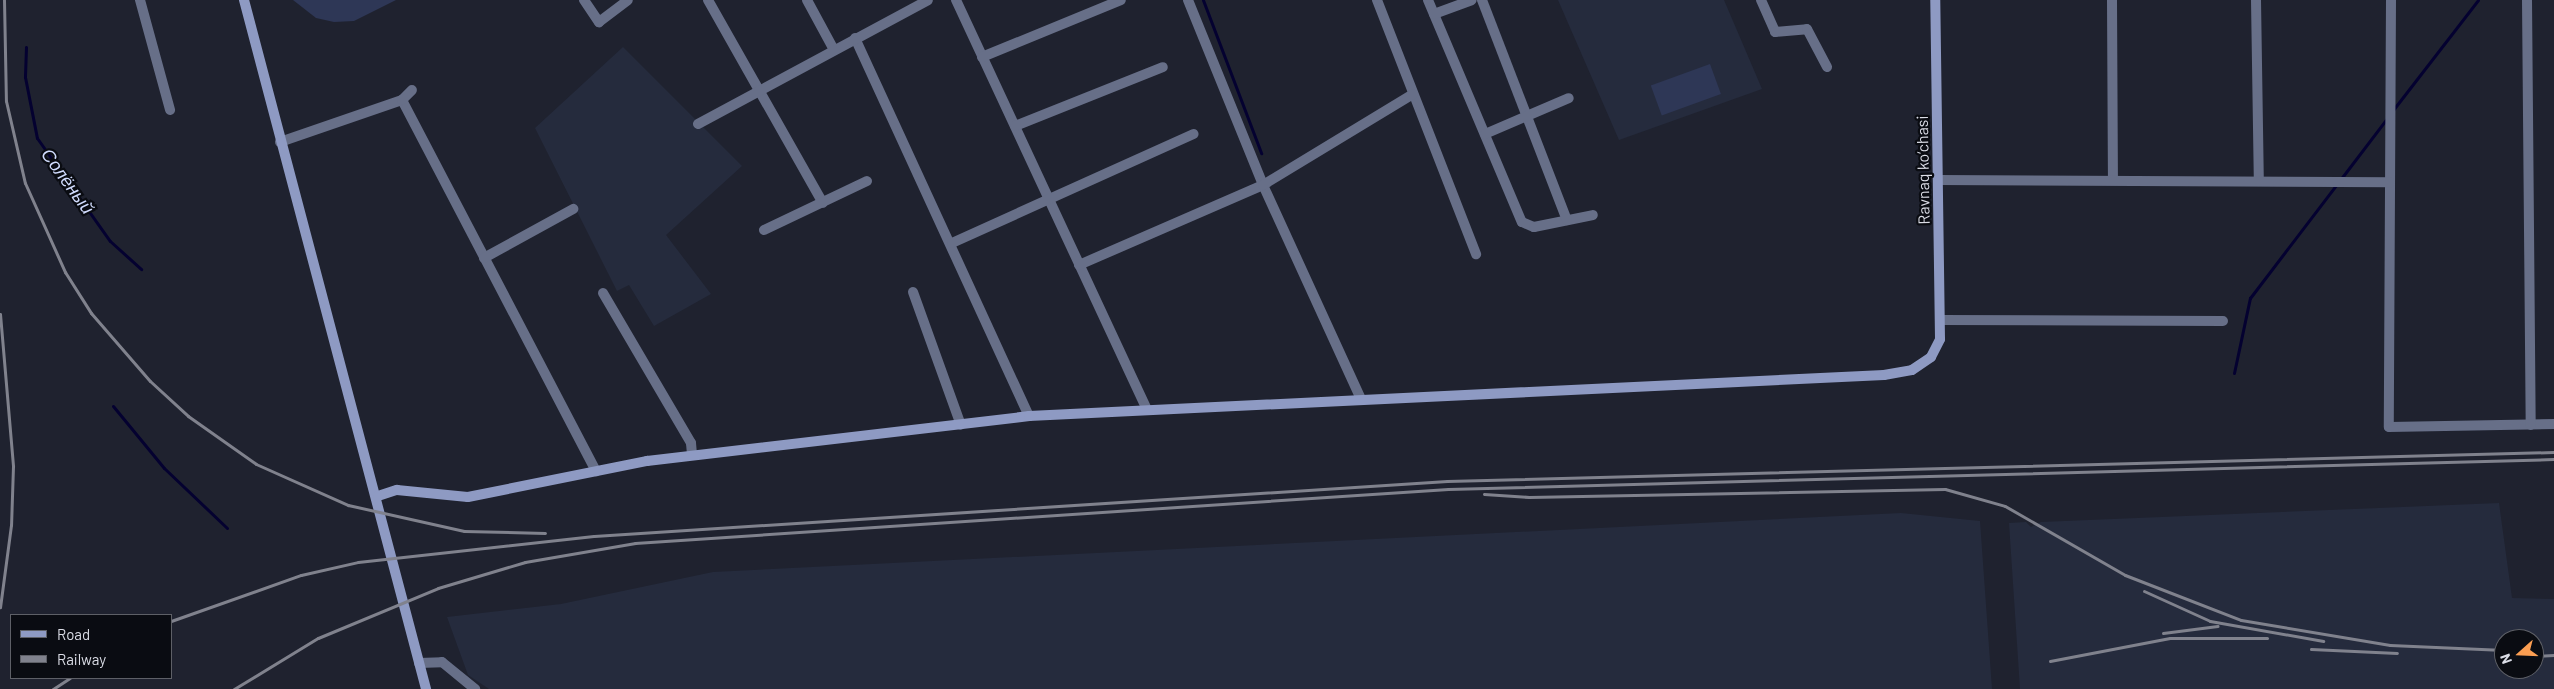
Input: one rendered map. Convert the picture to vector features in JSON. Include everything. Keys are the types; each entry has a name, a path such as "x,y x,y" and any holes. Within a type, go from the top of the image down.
{"street":[{"path":"140,0 170,110"},
{"path":"244,0 280,142 378,496 426,689"},
{"path":"584,0 599,22 628,0"},
{"path":"708,0 823,203"},
{"path":"807,0 834,50"},
{"path":"698,124 759,88 928,0"},
{"path":"956,0 1146,408"},
{"path":"982,57 1121,0"},
{"path":"378,496 397,490 468,497 596,471 692,455 1029,416 1360,397 1263,184 1188,0"},
{"path":"1377,0 1476,254"},
{"path":"1428,0 1522,222 1534,227 1593,215"},
{"path":"1434,14 1472,0"},
{"path":"1482,0 1529,115 1567,220"},
{"path":"1761,0 1775,32 1807,29 1827,67"},
{"name":"Ravnaq ko‘chasi","path":"1360,397 1884,375 1924,364 1940,339 1935,0"},
{"path":"2112,0 2113,180"},
{"path":"2256,0 2258,181"},
{"path":"2391,0 2388,427 2554,424"},
{"path":"2527,0 2531,425"},
{"path":"855,38 952,243 1029,416"},
{"path":"1015,126 1163,67"},
{"path":"280,142 402,100 412,90"},
{"path":"1079,265 1263,184 1414,94"},
{"path":"1485,134 1569,98"},
{"path":"402,100 596,471"},
{"path":"952,243 1048,197 1193,134"},
{"path":"1938,180 2390,182"},
{"path":"764,230 867,182"},
{"path":"484,258 572,209"},
{"path":"914,292 960,425"},
{"path":"603,293 691,443 692,455"},
{"path":"1940,320 2223,321"},
{"path":"420,663 442,662 475,689"}],"shaded area":[{"path":"293,0 396,0 354,21 334,22 316,18"},
{"path":"1558,0 1724,0 1762,89 1619,140"},
{"path":"623,47 742,166 666,235 711,294 654,326 629,285 617,291 535,128"},
{"path":"1710,64 1721,94 1662,116 1651,86"},
{"path":"2499,503 2512,598 2554,599 2554,689 2020,689 2009,523 2026,522 2031,527 2041,522"},
{"path":"1901,513 1980,521 1992,689 489,689 468,675 447,617 561,604 713,572"}],"waterway":[{"path":"1203,0 1261,153"},
{"path":"2393,110 2478,0"},
{"name":"Солёный","path":"26,47 25,77 37,138 110,241 141,269"},
{"path":"2340,180 2388,117"},
{"path":"2234,373 2250,298 2336,185"},
{"path":"113,406 164,468 227,528"}],"railway":[{"path":"4,0 6,101 25,183 65,272 91,313 150,381 188,416 256,464 348,505 464,531 545,533"},
{"path":"0,314 13,466 11,525 0,607"},
{"path":"172,621 301,575 358,562 594,536 1447,481 2554,452"},
{"path":"234,689 318,638 438,588 525,562 635,543 1448,489 2554,459"},
{"path":"1484,494 1529,497 1945,489 2005,506 2125,575 2241,620 2390,645 2494,650"},
{"path":"2144,591 2210,621 2323,641"},
{"path":"2163,633 2218,626"},
{"path":"2050,661 2170,638 2267,638"},
{"path":"2311,649 2397,653"},
{"path":"2544,656 2554,655"},
{"path":"53,689 68,679"}]}
